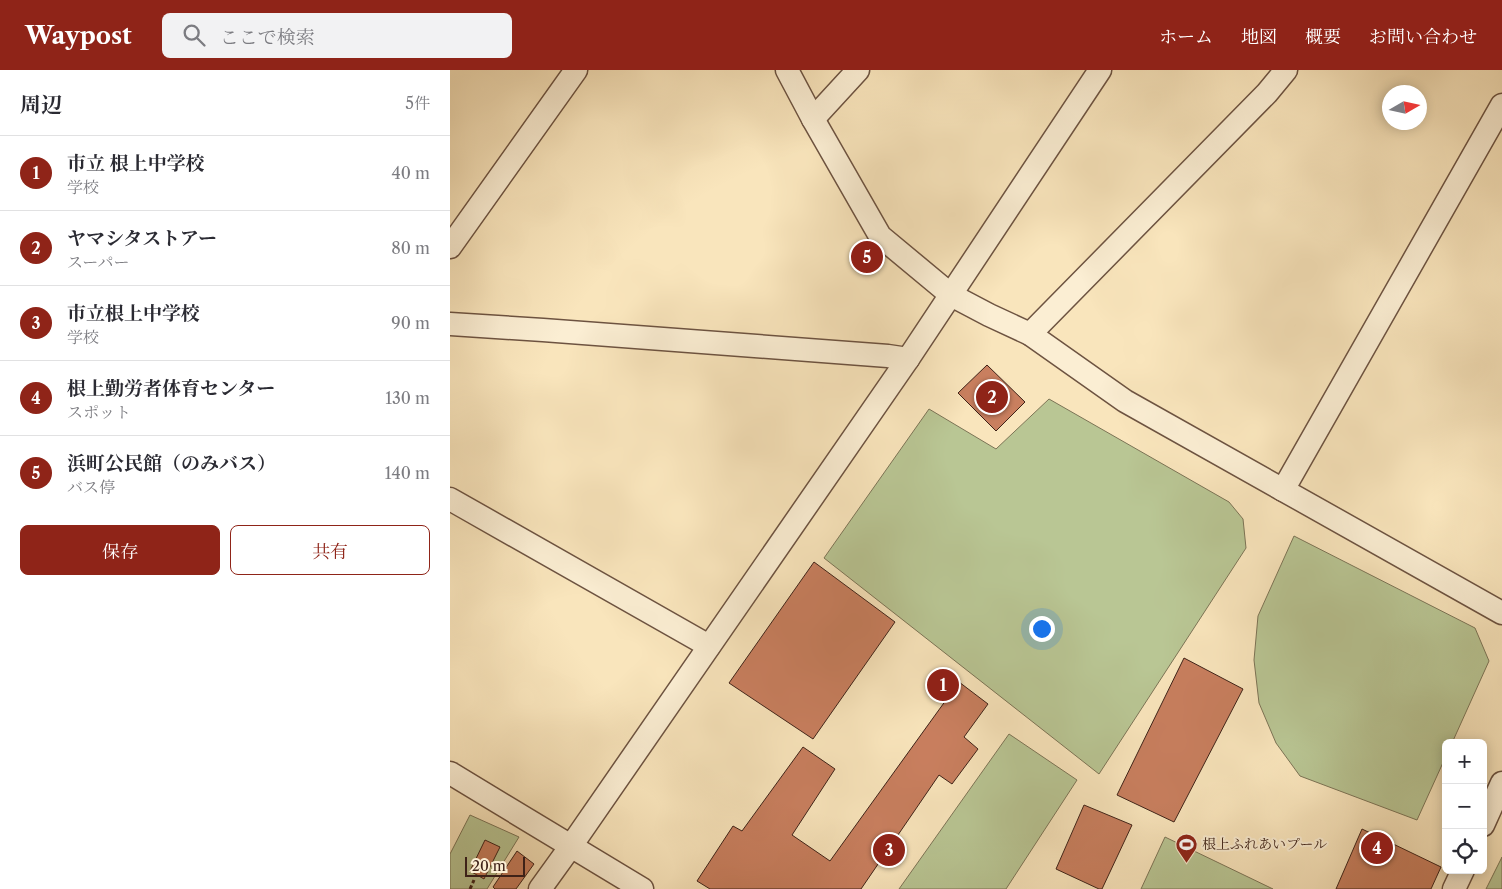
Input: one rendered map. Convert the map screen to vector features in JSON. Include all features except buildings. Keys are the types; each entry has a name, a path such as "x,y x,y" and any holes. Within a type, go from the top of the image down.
{"street":[{"path":"450,247 576,70"},
{"path":"787,70 880,236 951,295 1030,334 1125,401 1502,613"},
{"path":"813,119 858,70"},
{"path":"540,889 908,359 1100,70"},
{"path":"1030,334 1267,93 1286,70"},
{"path":"1283,490 1502,105"},
{"path":"450,324 760,346 908,359"},
{"path":"450,498 709,646"},
{"path":"450,772 642,889"},
{"path":"1487,816 1502,783"},
{"path":"1454,889 1460,874"}],"path":[{"path":"470,889 474,880"}],"green space":[{"path":"1049,399 1229,502 1243,519 1246,548 1099,774 824,558 929,409 996,449"},
{"path":"1294,536 1475,628 1489,661 1454,739 1442,739 1442,765 1417,820 1300,776 1276,743 1259,703 1254,660 1258,616"},
{"path":"1009,734 1077,780 1006,889 899,889"},
{"path":"470,815 519,837 487,889 450,889 450,854"},
{"name":"根上ふれあいプール","path":"1165,837 1273,889 1141,889"},
{"path":"1502,857 1502,889 1486,889"}],"place":[{"name":"浜町公民館（のみバス）","path":"867,257"},
{"name":"ヤマシタストアー","path":"992,397"},
{"name":"市立 根上中学校","path":"943,685"},
{"name":"根上勤労者体育センター","path":"1377,848"},
{"name":"市立根上中学校","path":"889,850"},
{"name":"根上ふれあいプール","path":"1186,863"}]}
